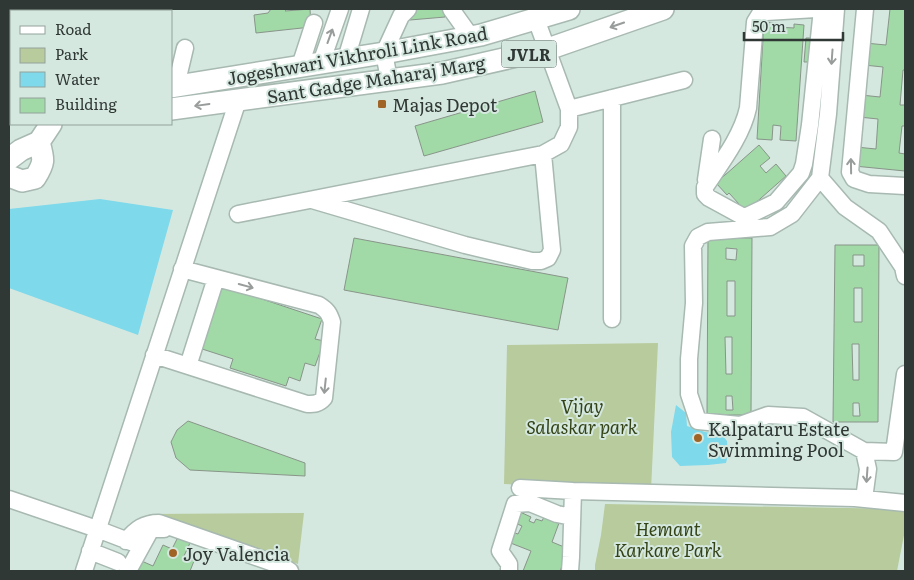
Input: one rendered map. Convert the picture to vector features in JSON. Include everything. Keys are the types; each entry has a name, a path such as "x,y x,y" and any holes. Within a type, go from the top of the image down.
{"main road":[{"name":"Jogeshwari Vikhroli Link Road","path":"174,86 384,53 471,37 569,9"},
{"name":"Sant Gadge Maharaj Marg","path":"172,109 442,72 548,50 663,9"},
{"path":"9,159 21,150 39,142 51,125"},
{"path":"9,176 22,181 34,178 42,166 43,158 39,142"}],"street":[{"path":"311,65 340,9"},
{"path":"346,59 361,9"},
{"path":"389,79 384,53 401,16 408,9"},
{"path":"451,9 471,37"},
{"path":"705,187 739,133 746,118 754,26 757,18 760,14 766,12 816,9"},
{"path":"712,139 705,194 742,216 748,216 776,202 801,173 810,125 822,9"},
{"path":"836,9 828,114 820,178 792,214 770,227 708,232 698,237 693,246 694,303 689,359 689,394 698,421 740,425 768,416 803,417 864,451 894,452 905,374"},
{"path":"865,9 850,172 854,179 869,184 905,186"},
{"path":"238,214 543,154 561,144 569,127 569,109 536,19"},
{"path":"311,65 314,23"},
{"path":"174,86 185,48"},
{"path":"569,109 684,80"},
{"path":"612,98 612,319"},
{"path":"84,571 238,100"},
{"path":"310,200 465,245 532,261 541,261 548,258 552,250 543,154"},
{"path":"820,178 845,207 879,231 903,267 905,276"},
{"path":"154,355 307,404 320,402 324,398 332,322 330,314 325,309 319,305 182,269"},
{"path":"188,366 216,278"},
{"path":"864,451 868,469 864,499"},
{"path":"520,488 864,499 905,502"},
{"path":"562,571 571,564 573,491"},
{"path":"9,499 129,541 136,530 147,524 159,523 282,566 290,571"},
{"path":"509,571 509,564 500,551 516,504 530,503 557,514 572,517"},
{"path":"90,552 123,567 147,534 153,529 164,529 265,571"}],"green space":[{"name":"Vijay Salaskar park","path":"658,343 651,490 504,484 507,345"},
{"name":"Hemant Karkare Park","path":"605,504 905,509 905,530 897,571 595,571"},
{"path":"304,513 298,564 148,514"}],"water":[{"path":"100,199 173,210 138,335 9,288 9,209"},
{"name":"Kalpataru Estate Swimming Pool","path":"676,405 686,413 687,426 722,435 727,441 728,455 726,463 680,466 672,457 671,432"}],"building":[{"path":"271,9 287,9 285,11 310,9 311,27 256,33 254,15 268,13"},
{"path":"409,9 444,9 445,17 410,20"},
{"path":"890,9 905,9 905,70 903,70 900,105 905,105 905,126 902,126 899,153 905,154 905,171 854,166 856,147 876,149 878,119 859,117 861,95 880,97 883,67 864,65 865,43 886,45"},
{"path":"764,22 778,23 778,27 794,28 794,24 804,25 796,141 780,140 781,126 773,125 772,140 757,139"},
{"path":"806,38 813,38 811,62 804,62"},
{"path":"535,91 543,122 424,156 415,126"},
{"path":"759,145 770,158 760,166 766,173 776,164 786,176 743,214 737,206 739,204 716,183"},
{"path":"354,238 568,278 558,330 344,290"},
{"path":"708,238 752,238 751,415 707,415","holes":["726,248 737,249 736,260 726,259","727,281 735,281 735,316 727,316","725,337 732,337 732,374 726,374","726,396 732,396 733,410 726,410"]},
{"path":"835,245 879,245 878,422 833,422","holes":["853,255 864,255 864,266 853,266","854,288 862,288 862,322 854,322","852,344 859,344 859,380 853,380","853,403 859,403 860,416 853,416"]},
{"path":"217,284 322,319 315,339 324,341 315,366 305,363 300,381 289,377 286,386 230,368 233,359 196,347"},
{"path":"188,421 305,463 305,476 190,470 176,458 171,442 177,430"},
{"path":"520,512 531,517 529,521 534,523 536,519 542,521 544,517 559,523 552,542 569,549 560,571 523,571 531,551 508,542 512,532 518,534 522,526 515,523"},
{"name":"Joy Valencia","path":"178,537 190,543 184,556 194,561 190,571 131,571 137,559 153,566 163,545 172,549"}],"place":[{"name":"Majas Depot","path":"382,104"},
{"name":"Kalpataru Estate Swimming Pool","path":"698,438"},
{"name":"Joy Valencia","path":"173,553"}]}
